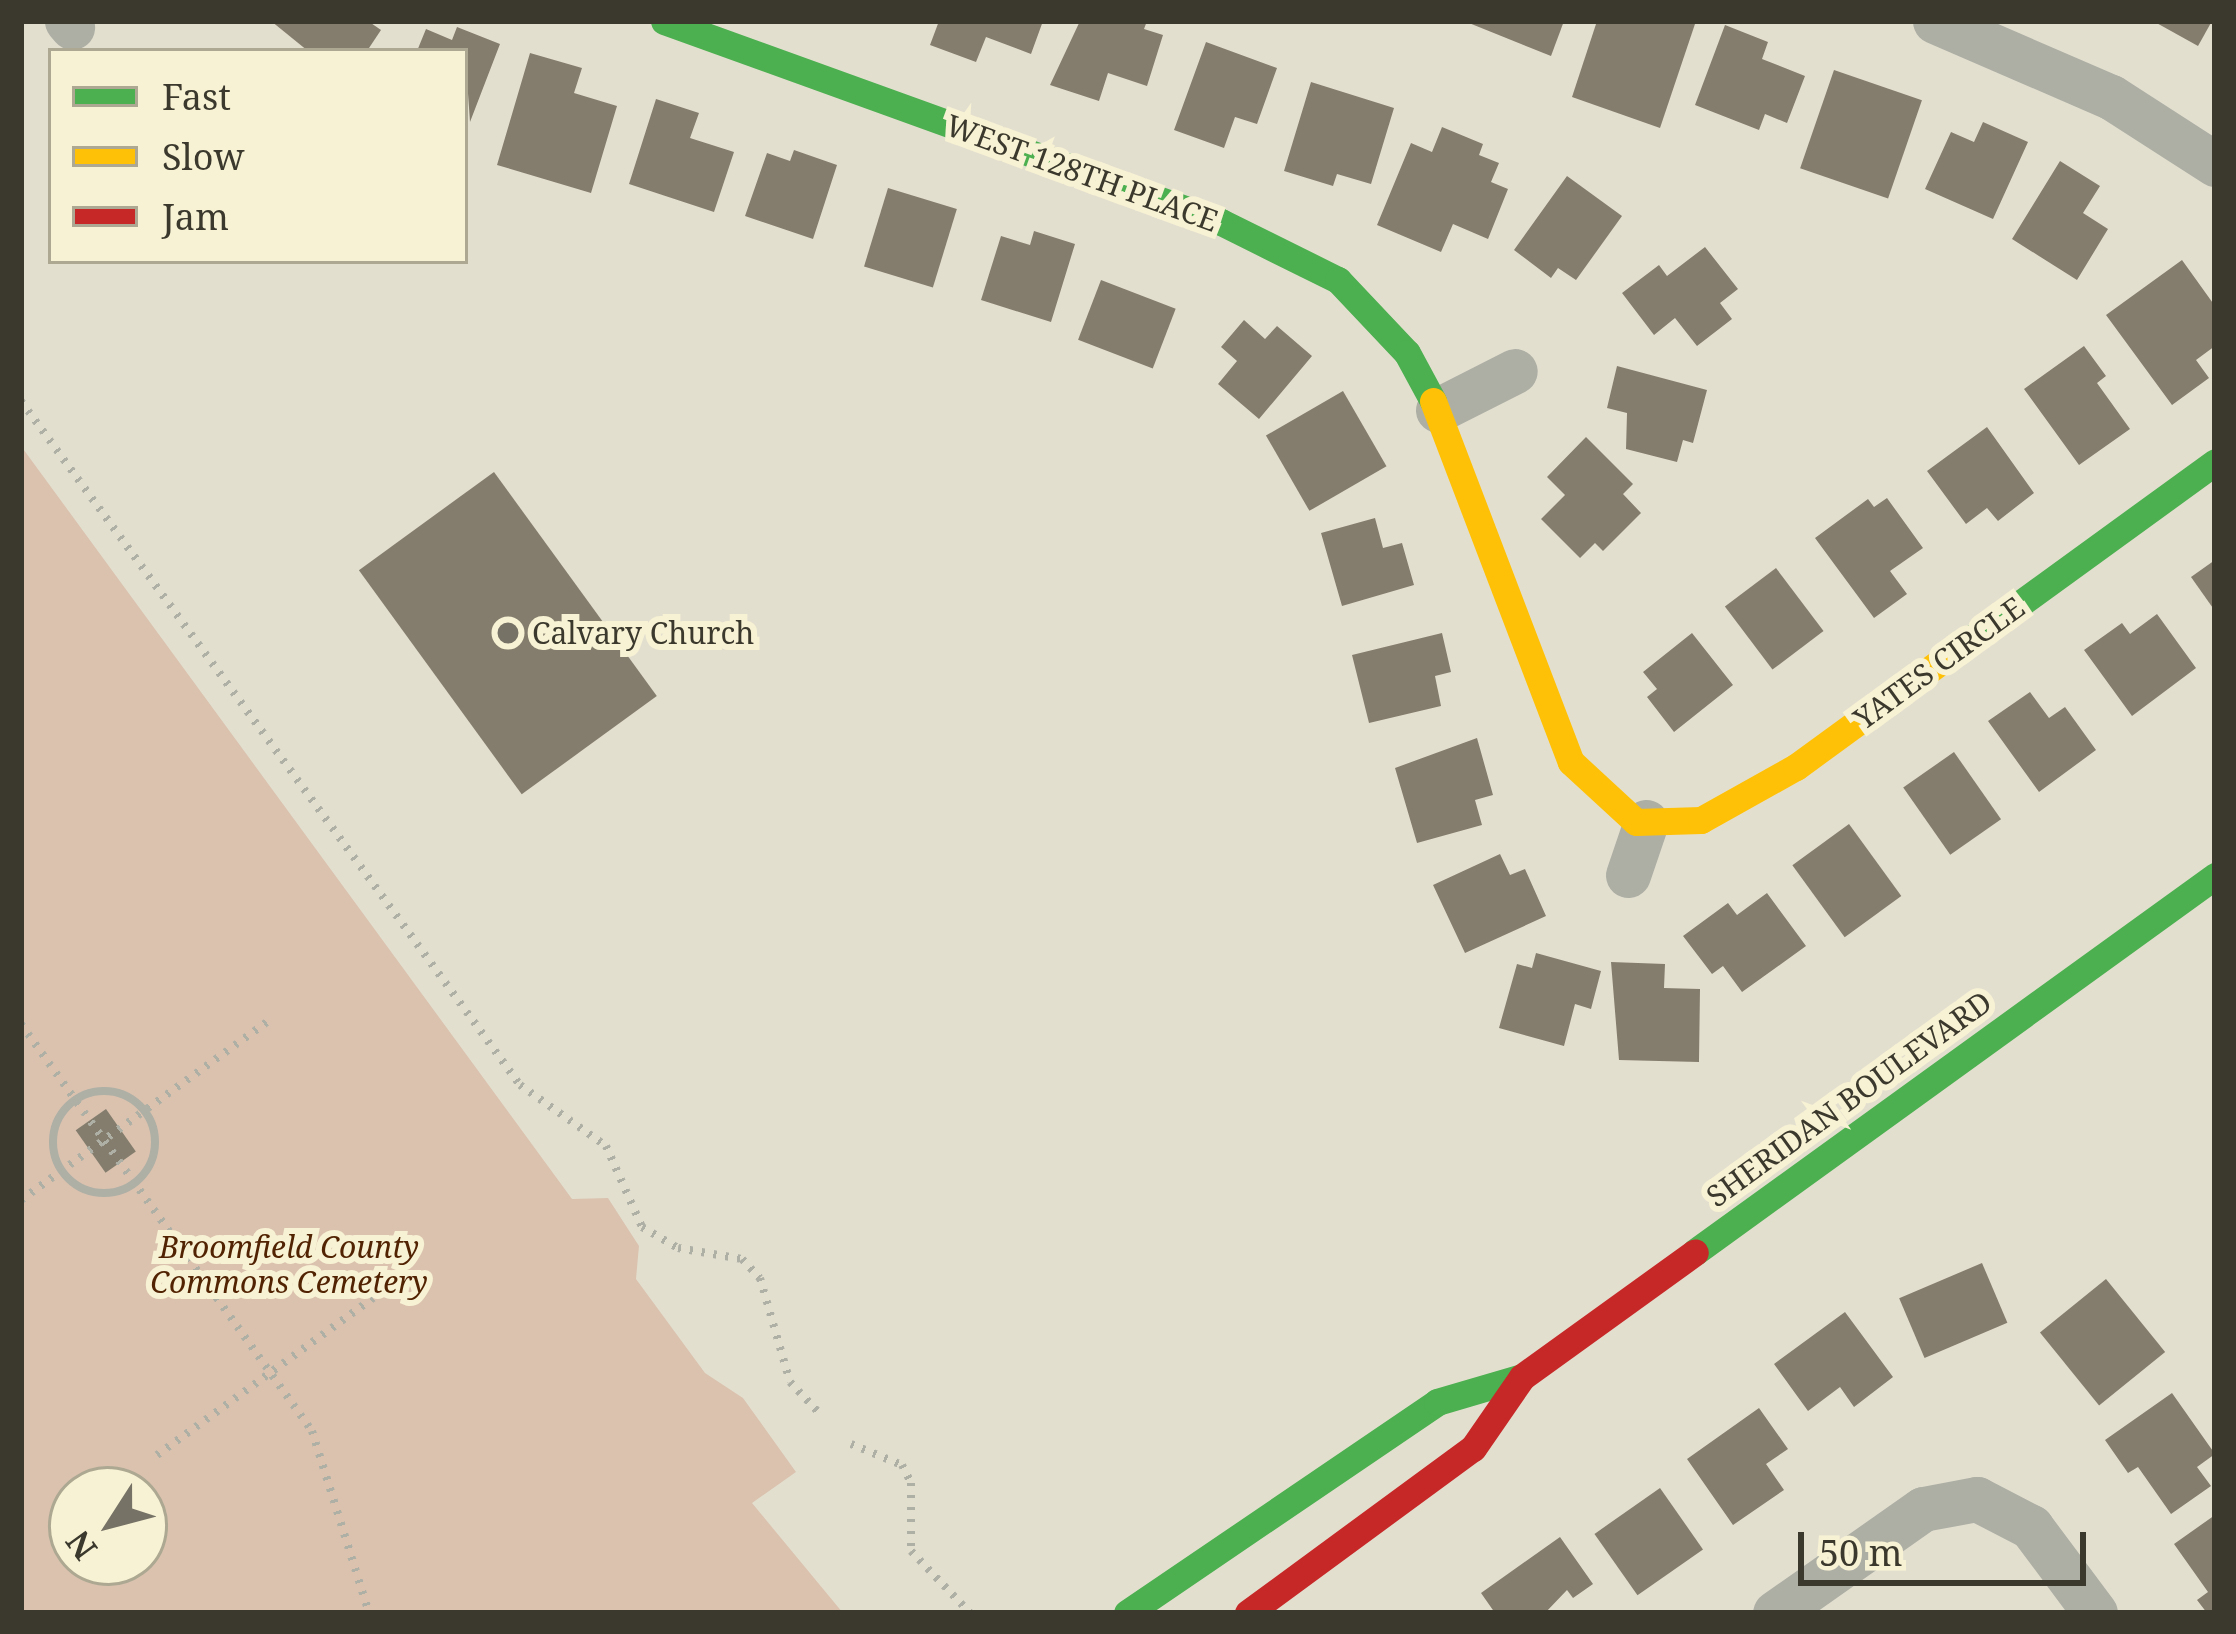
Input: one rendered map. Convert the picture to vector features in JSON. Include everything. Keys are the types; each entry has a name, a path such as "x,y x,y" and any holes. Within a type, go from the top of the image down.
{"street":[{"name":"WEST 128TH PLACE","path":"664,21 1291,253 1371,310 1438,410 1554,730 1585,782 1646,822"},
{"path":"1935,21 2111,97 2215,164"},
{"path":"1438,410 1515,371"},
{"name":"YATES CIRCLE","path":"1646,822 1700,820 1796,767 2215,462"},
{"path":"1628,875 1646,822"},
{"name":"SHERIDAN BOULEVARD","path":"1127,1613 1437,1402 1522,1377 2215,876"},
{"name":"SHERIDAN BOULEVARD","path":"1247,1613 1473,1448 1522,1377"},
{"path":"1774,1613 1923,1509 1977,1499 2031,1528 2095,1613"}],"path":[{"path":"21,401 520,1085 606,1146 642,1227 678,1248 742,1258 760,1278 790,1382 820,1415"},
{"path":"21,1200 271,1020"},
{"path":"21,1024 312,1431 369,1613"},
{"path":"121,1093 146,1111 156,1141 135,1183 104,1193 62,1171 53,1141 75,1100 121,1093"},
{"path":"157,1455 404,1276"},
{"path":"851,1444 902,1465 910,1484 911,1550 970,1613"}],"green space":[{"name":"Broomfield County Commons Cemetery","path":"21,446 572,1199 608,1198 639,1246 636,1279 705,1373 743,1398 796,1472 752,1503 843,1613 21,1613"}],"building":[{"path":"271,21 368,21 381,30 369,48 304,48"},
{"path":"939,21 1043,21 1031,54 986,37 976,62 930,45"},
{"path":"1080,21 1147,21 1144,29 1163,35 1147,86 1108,73 1099,101 1050,85"},
{"path":"1464,21 1564,21 1551,56"},
{"path":"1597,21 1696,21 1660,128 1572,97"},
{"path":"2153,21 2212,21 2198,46"},
{"path":"1725,25 1768,42 1762,59 1805,76 1787,123 1765,114 1759,130 1695,105"},
{"path":"457,27 500,44 470,122 468,48 418,48 426,29 452,40"},
{"path":"1206,42 1277,68 1257,124 1235,117 1224,148 1174,130"},
{"path":"530,53 582,68 574,93 617,106 591,193 497,165"},
{"path":"1834,70 1922,100 1888,199 1800,168"},
{"path":"1311,82 1394,108 1371,184 1337,174 1333,186 1284,171"},
{"path":"656,99 699,113 690,138 734,152 714,212 629,184"},
{"path":"1983,122 2028,142 1993,219 1925,189 1951,132 1974,142"},
{"path":"1442,127 1483,144 1479,155 1499,163 1491,182 1508,189 1488,239 1453,224 1441,252 1377,225 1411,143 1432,152"},
{"path":"794,150 837,165 813,239 745,216 767,153 790,161"},
{"path":"2060,161 2100,186 2083,213 2108,229 2077,280 2012,239"},
{"path":"1567,176 1622,216 1576,280 1558,268 1551,278 1514,250"},
{"path":"888,188 957,209 933,287 864,266"},
{"path":"1034,231 1075,244 1051,322 981,300 1001,236 1030,245"},
{"path":"1705,247 1738,289 1720,303 1732,319 1697,346 1675,318 1654,335 1622,293 1659,265 1667,276"},
{"path":"2182,260 2215,306 2215,346 2196,360 2209,378 2172,405 2106,315"},
{"path":"1101,280 1176,309 1153,368 1078,340"},
{"path":"1244,320 1265,339 1277,326 1312,356 1259,419 1218,384 1237,361 1221,347"},
{"path":"2084,346 2106,376 2097,383 2130,429 2079,465 2024,389"},
{"path":"1617,366 1707,390 1693,443 1683,440 1677,462 1626,449 1627,413 1607,408"},
{"path":"1343,391 1386,466 1309,511 1266,436"},
{"path":"1987,427 2034,493 1998,521 1987,508 1966,524 1927,471"},
{"path":"1586,437 1633,484 1623,494 1641,513 1603,551 1595,543 1580,558 1541,519 1565,495 1547,477"},
{"name":"Calvary Church","path":"494,472 657,696 522,794 359,570"},
{"path":"1887,498 1923,548 1890,571 1907,594 1874,618 1815,538 1868,499 1874,507"},
{"path":"1375,518 1383,548 1402,543 1414,585 1342,606 1321,533"},
{"path":"2215,560 2215,611 2191,577"},
{"path":"1776,568 1824,631 1772,670 1725,607"},
{"path":"2157,614 2196,668 2132,716 2084,650 2122,623 2130,634"},
{"path":"1442,633 1451,672 1435,676 1441,706 1369,723 1352,655"},
{"path":"1692,633 1733,685 1674,732 1647,697 1657,689 1643,672"},
{"path":"2030,692 2049,718 2065,707 2096,750 2039,792 1988,721"},
{"path":"1477,738 1493,795 1475,800 1482,825 1417,843 1395,768"},
{"path":"1954,752 2001,819 1950,855 1903,788"},
{"path":"1849,824 1901,896 1845,937 1792,865"},
{"path":"1500,854 1510,875 1525,869 1546,916 1465,953 1433,885"},
{"path":"1767,893 1806,946 1742,992 1723,966 1712,974 1683,936 1728,903 1737,915"},
{"path":"1536,953 1601,971 1591,1009 1575,1004 1564,1046 1499,1028 1517,964 1532,968"},
{"path":"1611,962 1665,964 1664,988 1700,989 1699,1062 1619,1060"},
{"path":"106,1109 136,1152 106,1173 76,1130"},
{"path":"1982,1263 2007,1323 1925,1358 1899,1298"},
{"path":"2106,1279 2165,1352 2099,1406 2040,1332"},
{"path":"1845,1312 1893,1377 1854,1407 1840,1387 1808,1411 1774,1364"},
{"path":"2172,1393 2215,1454 2197,1467 2211,1486 2171,1514 2138,1467 2128,1473 2105,1440"},
{"path":"1759,1408 1788,1449 1766,1464 1784,1490 1733,1525 1687,1459"},
{"path":"1660,1488 1703,1549 1637,1595 1594,1534"},
{"path":"2215,1515 2215,1613 2207,1613 2197,1600 2208,1592 2174,1544"},
{"path":"1560,1537 1593,1584 1573,1598 1567,1590 1545,1613 1495,1613 1481,1593"}],"traffic: fast":[{"path":"664,21 1221,222 1338,280 1407,353 1433,401"},
{"path":"1955,651 2215,462"},
{"path":"1695,1252 2215,876"},
{"path":"1127,1613 1437,1402 1522,1377"}],"traffic: slow":[{"path":"1433,401 1571,762 1636,822 1701,820 1796,767 1955,651"}],"traffic: jam":[{"path":"1248,1613 1473,1448 1522,1377 1695,1252"}],"place":[{"name":"Calvary Church","path":"508,633"}]}
